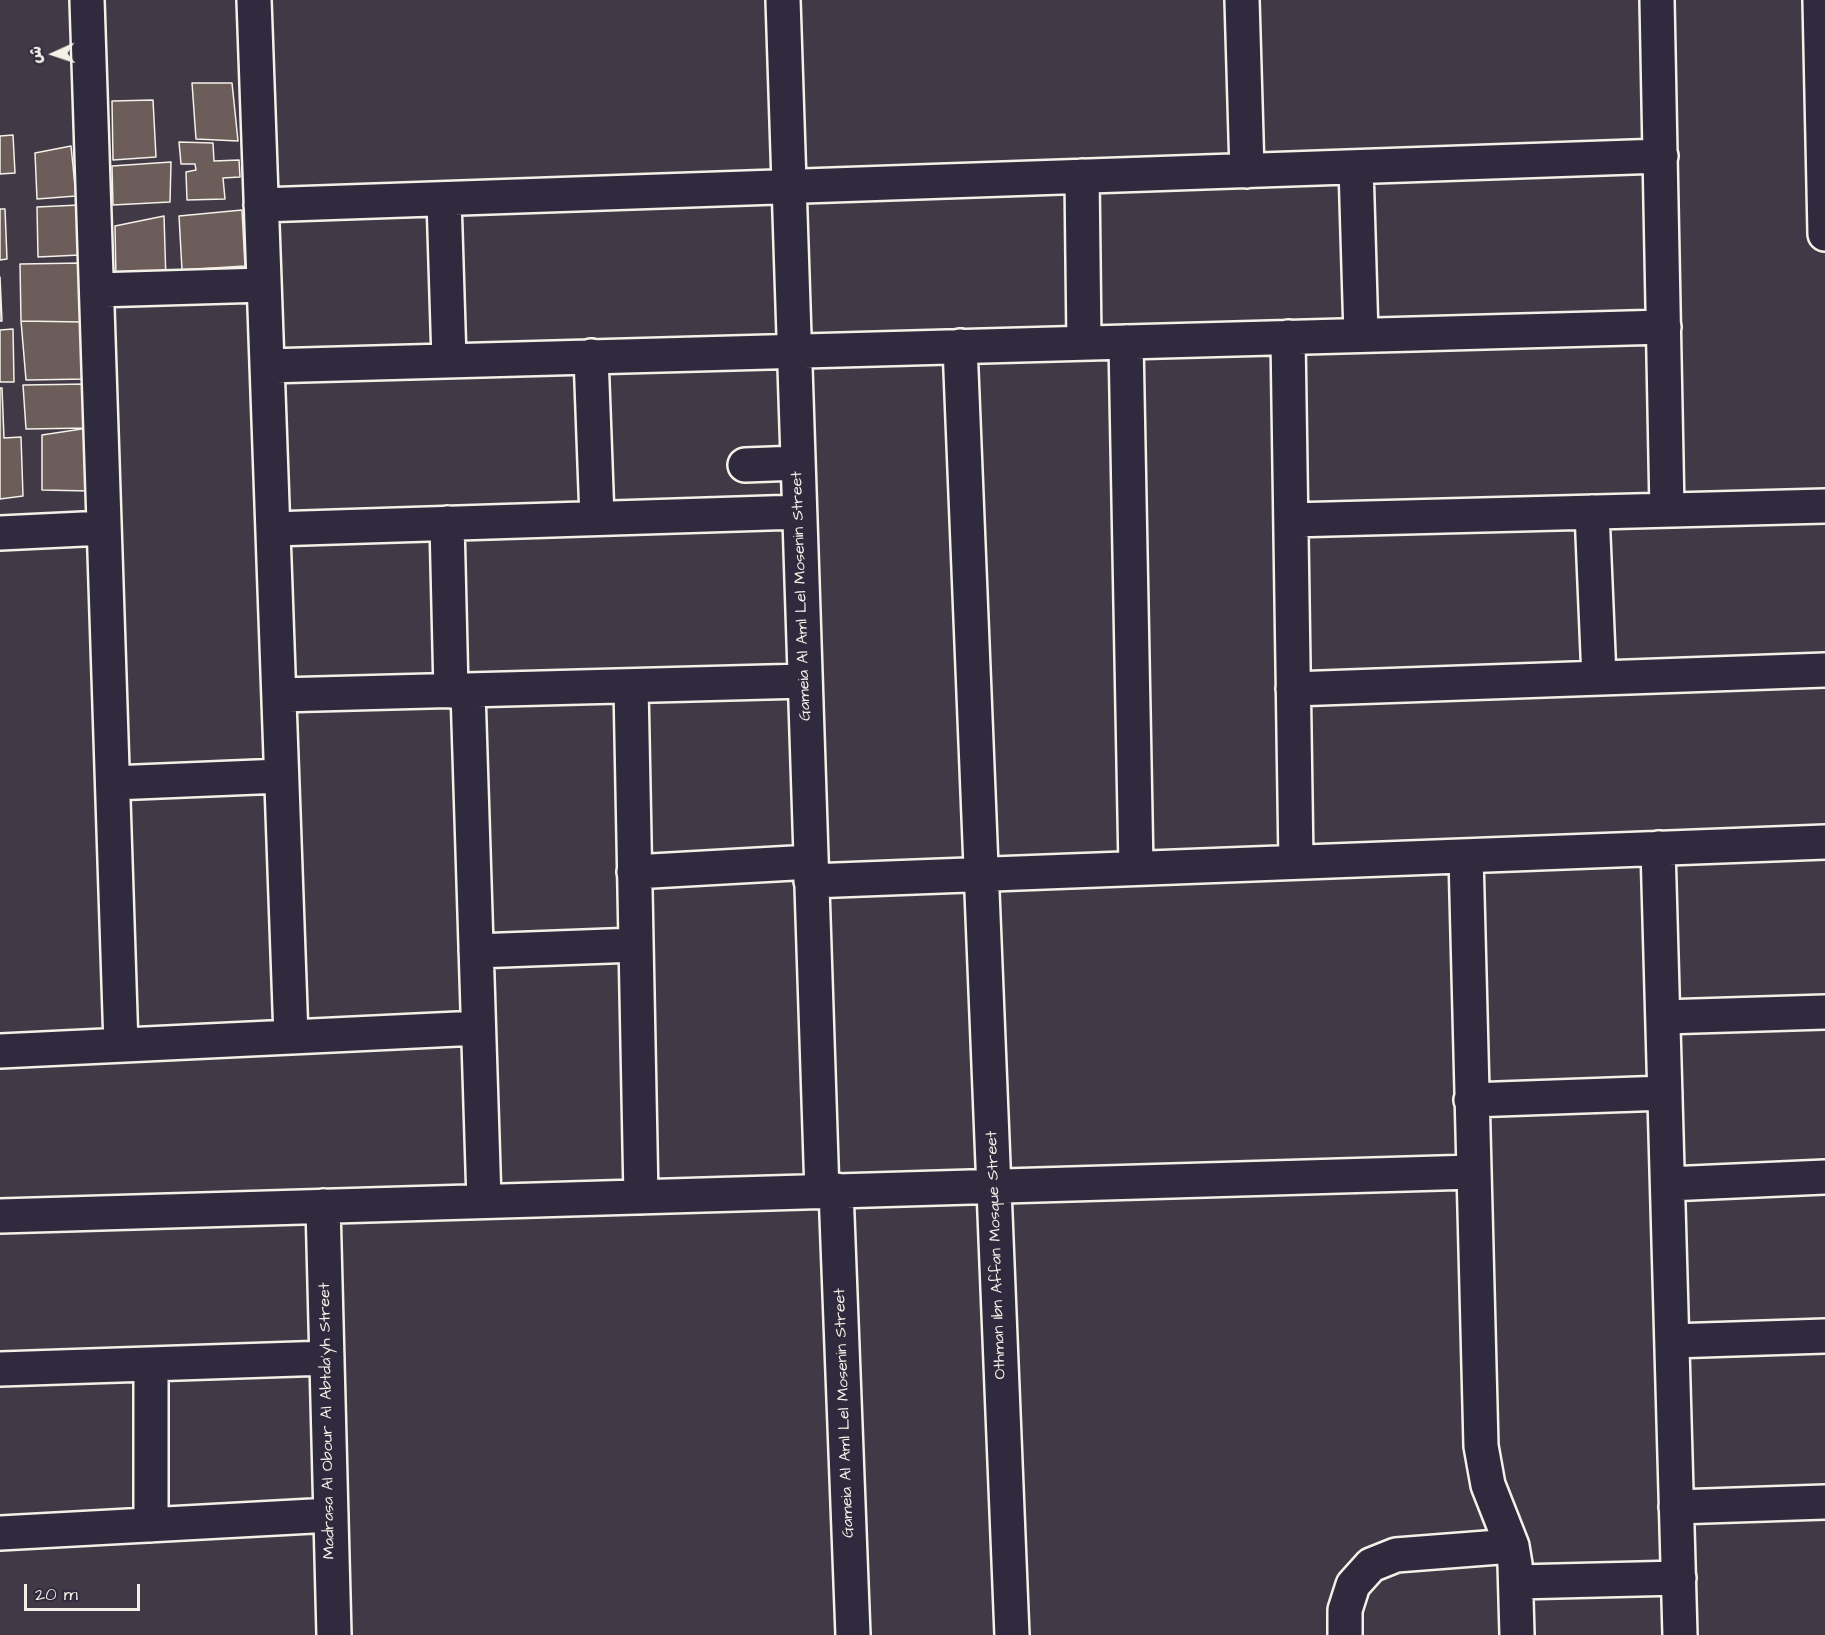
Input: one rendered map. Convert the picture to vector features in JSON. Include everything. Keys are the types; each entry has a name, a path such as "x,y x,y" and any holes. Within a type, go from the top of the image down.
{"street":[{"path":"87,0 121,1045"},
{"path":"254,0 291,1037"},
{"name":"Gameia Al Aml Lel Mosenin Street","path":"783,0 811,872 853,1635"},
{"path":"1242,0 1247,171"},
{"path":"1657,0 1667,510"},
{"path":"1820,0 1825,234"},
{"path":"261,205 1661,156"},
{"path":"1356,167 1361,335"},
{"path":"1082,176 1084,343"},
{"path":"444,199 448,360"},
{"path":"97,290 264,285"},
{"path":"267,366 1664,327"},
{"path":"1287,337 1296,862"},
{"path":"1126,342 1136,868"},
{"name":"Othman Ibn Affan Mosque Street","path":"960,346 1012,1635"},
{"path":"591,356 597,518"},
{"path":"745,465 798,463"},
{"path":"1291,520 1825,506"},
{"path":"273,529 799,512"},
{"path":"1592,512 1599,678"},
{"path":"447,523 476,951 484,1201"},
{"path":"0,533 104,528"},
{"path":"1293,688 1825,670"},
{"path":"279,695 805,681"},
{"path":"630,686 641,1197"},
{"path":"113,783 281,776"},
{"path":"634,872 981,874 1825,842"},
{"path":"1658,848 1680,1635"},
{"path":"1466,856 1481,1446 1488,1485 1512,1546 1517,1582 1517,1635"},
{"path":"476,951 636,945"},
{"path":"1663,1017 1825,1012"},
{"path":"0,1051 478,1028"},
{"path":"1471,1100 1665,1093"},
{"path":"0,1216 1473,1172"},
{"path":"1668,1184 1825,1177"},
{"name":"Madrasa Al Obour Al Abtda'yh Street","path":"323,1206 334,1635"},
{"path":"1672,1341 1825,1336"},
{"path":"0,1369 327,1358"},
{"path":"151,1364 151,1525"},
{"path":"1676,1507 1825,1502"},
{"path":"0,1533 331,1515"},
{"path":"1346,1635 1345,1610 1353,1585 1371,1565 1396,1555 1512,1546"},
{"path":"1517,1582 1679,1578"}],"building":[{"path":"192,83 232,83 238,141 196,139"},
{"path":"153,100 156,157 113,160 112,101"},
{"path":"13,135 15,173 0,174 0,136"},
{"path":"179,142 213,143 214,161 239,160 240,177 223,178 225,199 187,200 186,172 196,170 195,164 181,164"},
{"path":"71,146 76,196 37,199 35,153"},
{"path":"171,162 170,202 113,205 112,166"},
{"path":"79,205 80,255 38,257 37,207"},
{"path":"0,209 5,209 7,259 0,260"},
{"path":"242,210 245,266 182,270 179,216"},
{"path":"164,216 166,281 116,280 115,226"},
{"path":"82,263 83,322 21,321 20,264"},
{"path":"0,277 2,321 0,321"},
{"path":"21,321 83,322 87,379 26,380"},
{"path":"13,329 14,382 0,382 0,330"},
{"path":"88,384 88,428 26,429 23,385"},
{"path":"0,388 2,388 4,438 21,437 23,496 0,499"},
{"path":"88,428 90,491 42,490 42,435"}]}
